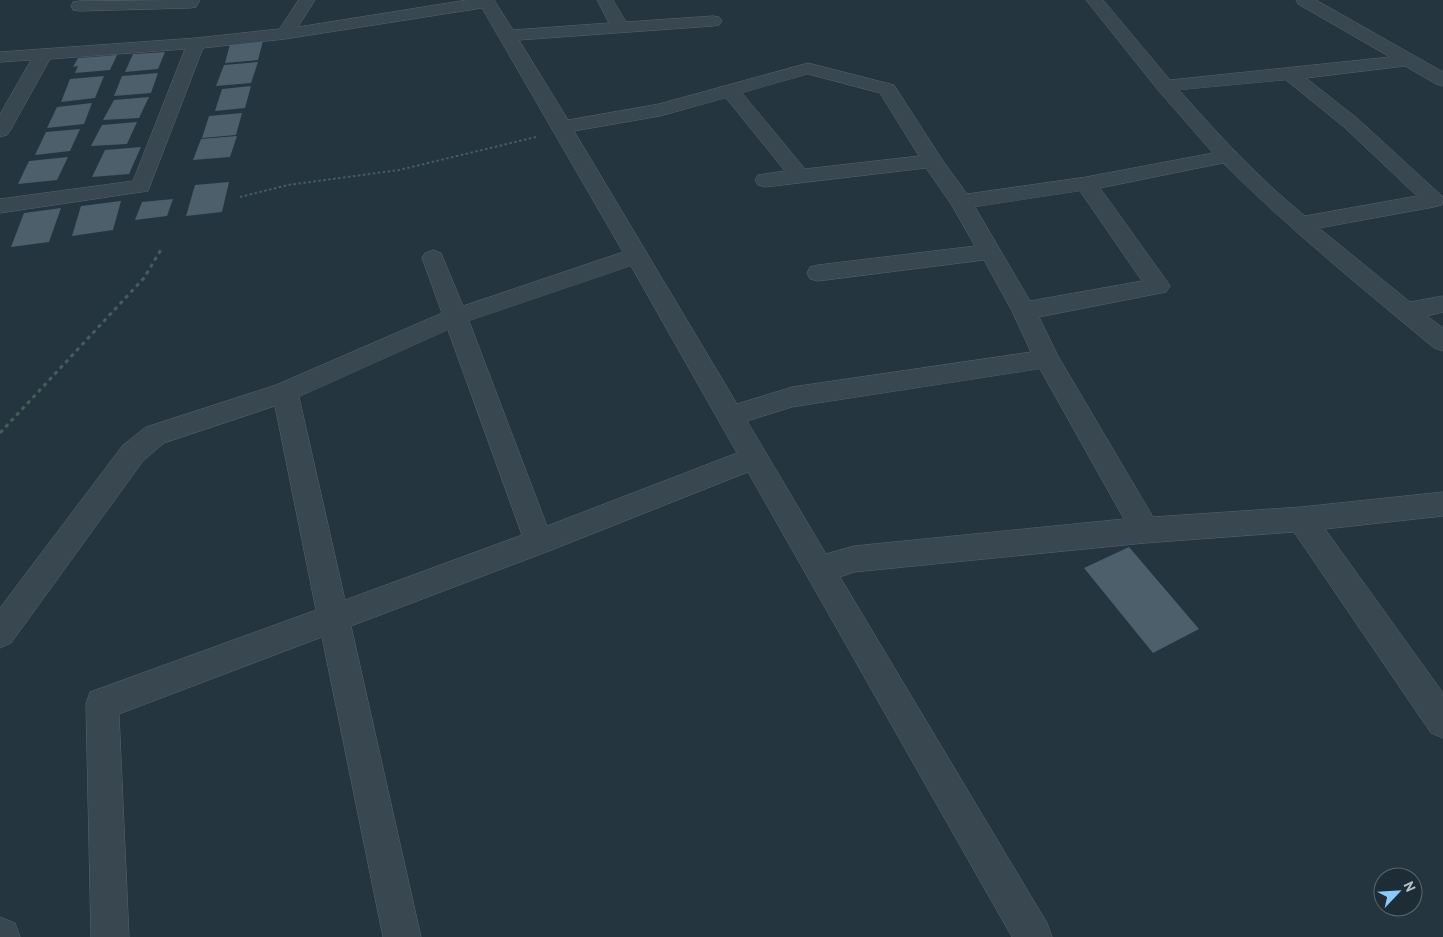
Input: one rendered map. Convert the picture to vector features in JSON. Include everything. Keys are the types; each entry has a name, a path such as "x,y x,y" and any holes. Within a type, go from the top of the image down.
{"street":[{"path":"84,0 79,6 190,3 192,0"},
{"path":"285,34 307,0"},
{"path":"605,0 620,27"},
{"path":"1094,0 1165,86 1227,156 1300,224 1443,342"},
{"path":"1304,0 1443,80"},
{"path":"0,57 285,34 486,1 731,416 818,570 1033,937"},
{"path":"508,36 713,21"},
{"path":"0,206 141,186 196,42"},
{"path":"0,131 44,54"},
{"path":"1165,86 1408,60"},
{"path":"562,127 660,110 808,68 888,89 932,162 961,202 1024,311 1047,359 1145,530"},
{"path":"1290,74 1351,123 1434,200 1300,224"},
{"path":"730,91 800,176"},
{"path":"961,202 1086,184 1227,156"},
{"path":"765,180 932,162"},
{"path":"1024,311 1158,286 1086,184"},
{"path":"818,273 990,252"},
{"path":"0,633 133,453 155,435 285,392 455,317 637,256"},
{"path":"433,258 539,542"},
{"path":"1406,311 1443,304"},
{"path":"731,416 792,397 1047,359"},
{"path":"285,392 402,937"},
{"path":"110,937 111,907 102,704 539,542 755,458"},
{"path":"818,570 854,559 1145,530 1301,519 1443,504"},
{"path":"1301,519 1443,721"}],"path":[{"path":"240,197 288,185 399,170 544,136 562,127"},
{"path":"0,433 144,278 162,248"}],"building":[{"path":"263,41 258,60 225,63 230,44"},
{"path":"165,52 158,69 125,72 133,54"},
{"path":"117,55 110,70 75,73 78,66 73,67 78,58"},
{"path":"258,62 251,83 216,86 224,65"},
{"path":"158,73 151,93 114,96 122,76"},
{"path":"104,76 95,98 61,102 70,79"},
{"path":"251,86 245,108 215,111 222,89"},
{"path":"149,97 139,118 103,120 114,100"},
{"path":"92,103 84,124 47,128 57,107"},
{"path":"242,113 236,135 202,138 209,116"},
{"path":"137,122 127,144 91,146 102,125"},
{"path":"80,129 70,151 35,155 46,132"},
{"path":"237,136 230,157 193,160 201,139"},
{"path":"141,147 129,174 92,177 105,150"},
{"path":"68,157 57,180 18,184 29,161"},
{"path":"229,182 222,212 186,216 195,185"},
{"path":"173,199 167,216 135,220 142,202"},
{"path":"121,201 113,230 72,236 81,206"},
{"path":"61,208 49,242 11,247 24,213"},
{"path":"1129,547 1199,629 1153,653 1084,568"}]}
